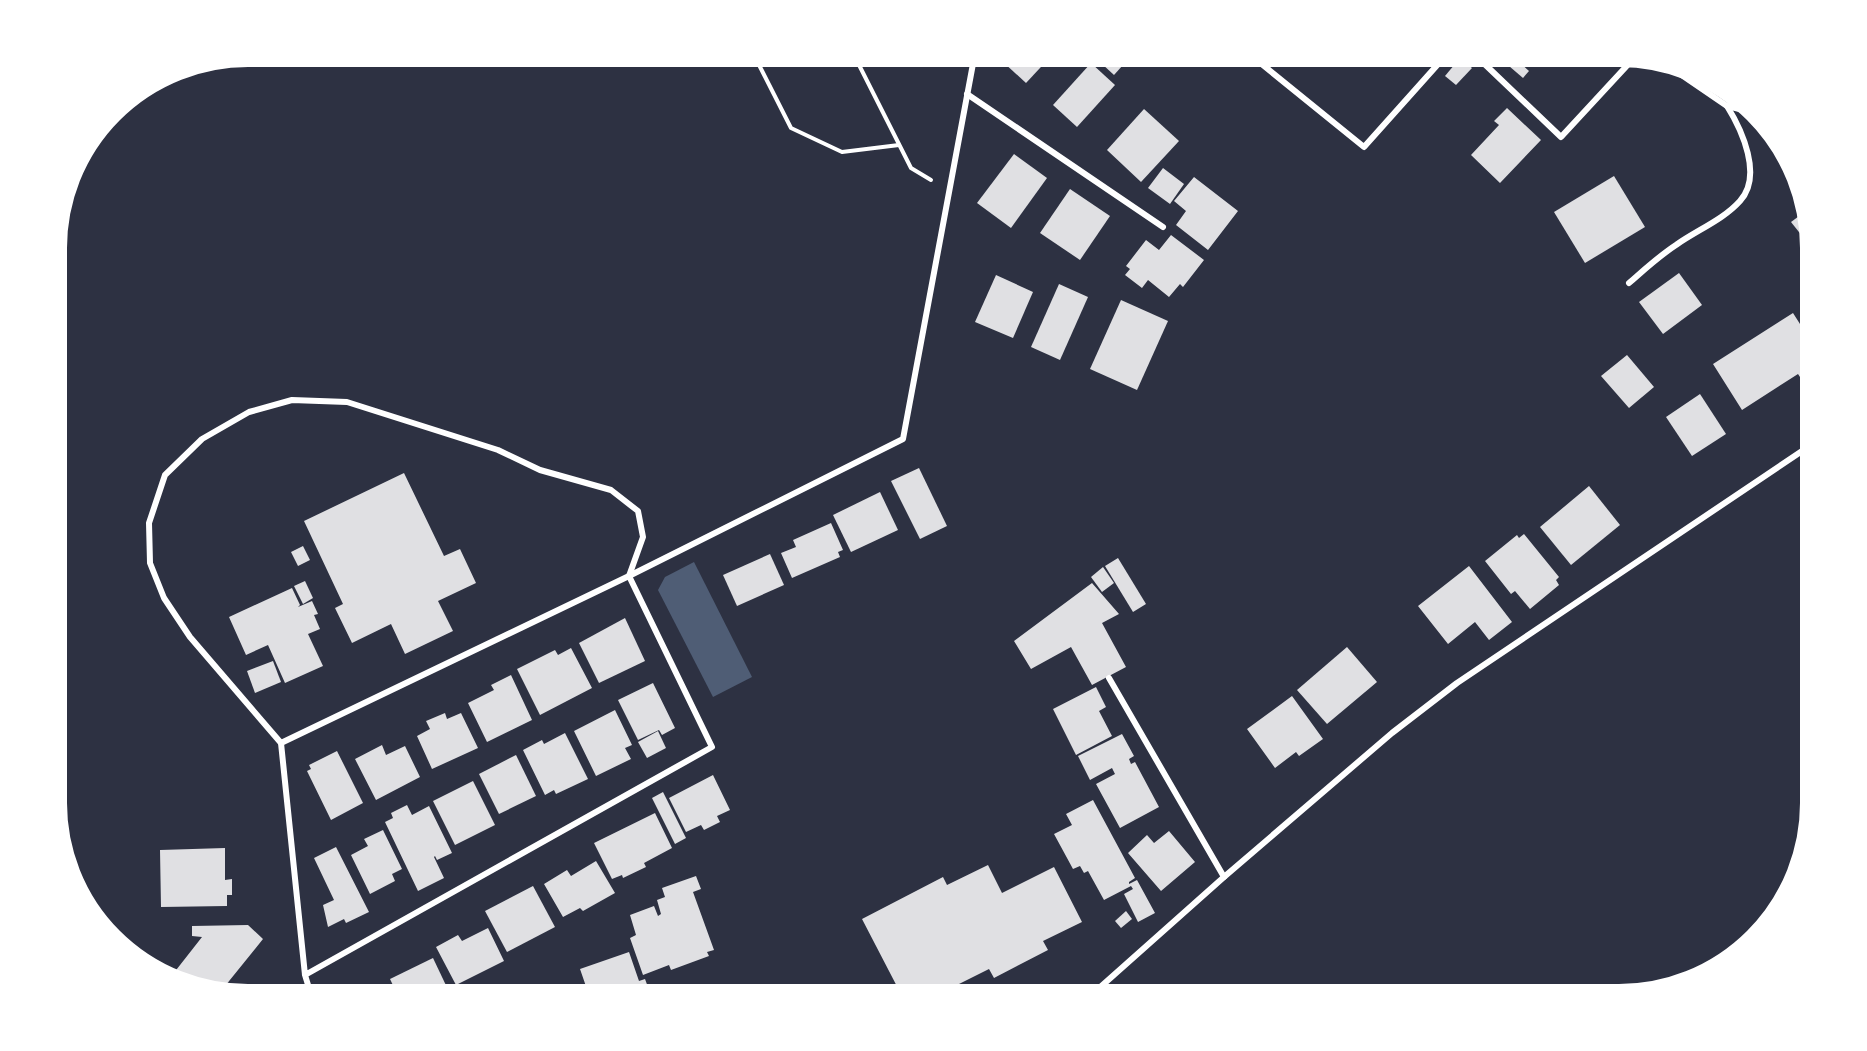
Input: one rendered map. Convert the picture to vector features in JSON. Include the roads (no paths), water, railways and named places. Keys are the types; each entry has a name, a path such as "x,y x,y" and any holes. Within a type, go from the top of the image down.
{"street":[{"path":"281,743 629,576 903,439 973,63"},
{"path":"1261,63 1364,147 1438,63"},
{"path":"1485,63 1562,137 1629,64"},
{"path":"1681,74 1727,106 1742,109"},
{"path":"1692,81 1696,80"},
{"path":"967,94 1162,227"},
{"path":"1629,283 1676,245 1721,217 1742,199 1750,179 1748,152 1737,122 1727,106"},
{"path":"305,975 712,747 629,576 643,537 638,511 611,490 540,470 498,450 347,402 292,400 249,412 202,439 165,475 149,523 150,563 164,598 190,637 281,743 305,975 309,988"},
{"path":"1099,988 1392,733 1458,683 1804,450"},
{"path":"1109,678 1224,877"}],"water":[{"path":"694,562 752,677 713,697 658,590 665,577"}]}
